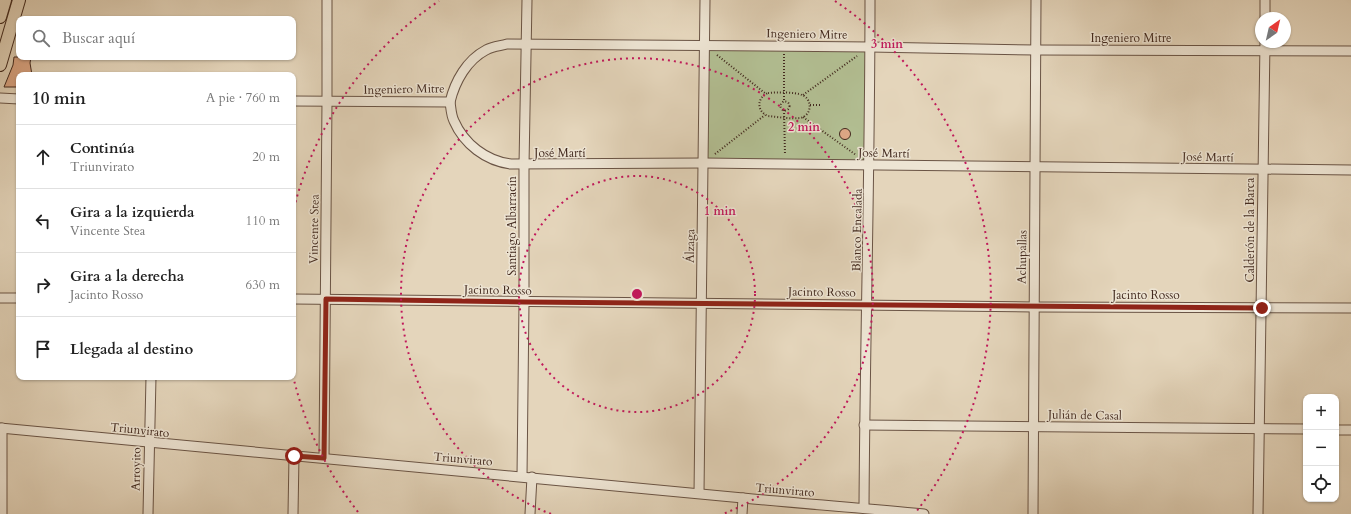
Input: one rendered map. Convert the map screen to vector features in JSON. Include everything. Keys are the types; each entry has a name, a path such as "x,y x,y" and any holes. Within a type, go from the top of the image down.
{"main road":[{"path":"0,18 5,0"},
{"path":"0,65 19,0"}],"street":[{"name":"Vincente Stea","path":"324,458 327,0"},
{"name":"Santiago Albarracín","path":"522,476 524,165 527,0"},
{"name":"Álzaga","path":"699,493 705,0"},
{"name":"Blanco Encalada","path":"864,508 864,425 868,304 870,0"},
{"name":"Achupallas","path":"1033,514 1036,0"},
{"path":"1265,0 1265,12"},
{"name":"Ingeniero Mitre","path":"296,101 450,102 452,91 462,72 477,56 486,50 507,44 870,46 1036,50 1255,46"},
{"name":"Calderón de la Barca","path":"1258,514 1265,48"},
{"name":"Ingeniero Mitre","path":"1291,48 1351,51"},
{"path":"0,98 16,99"},
{"name":"José Martí","path":"450,102 454,120 470,144 480,153 502,163 524,165 785,164 1035,168 1351,170"},
{"path":"0,298 16,298"},
{"name":"Jacinto Rosso","path":"296,299 1351,308"},
{"name":"Arroyito","path":"148,514 151,380"},
{"name":"Julián de Casal","path":"864,425 1303,430"},
{"path":"1,428 2,514"},
{"name":"Triunvirato","path":"1,428 149,443 924,514"},
{"path":"1339,430 1351,430"},
{"path":"293,514 294,456"},
{"path":"530,514 532,477"},
{"path":"742,514 743,498"}],"path":[{"path":"704,45 766,94"},
{"path":"784,46 784,101 781,102 780,105 784,110 785,164"},
{"path":"803,95 870,46"},
{"path":"784,93 803,95 809,100 809,111 803,117 799,118 765,115 760,109 759,105 761,97 766,94 784,93"},
{"path":"784,101 788,102 790,106 788,109 784,110"},
{"path":"810,105 821,105"},
{"path":"704,164 765,115"},
{"path":"803,117 869,165"}],"green space":[{"path":"704,45 870,47 869,165 704,163"}],"building":[{"path":"14,57 16,57 16,60 30,60 32,72 16,72 16,87 4,87 13,65"},
{"path":"843,129 847,129 849,130 849,138 843,139 840,136 840,132"}],"route":[{"path":"294,456 324,458 326,299 1262,308"}]}
